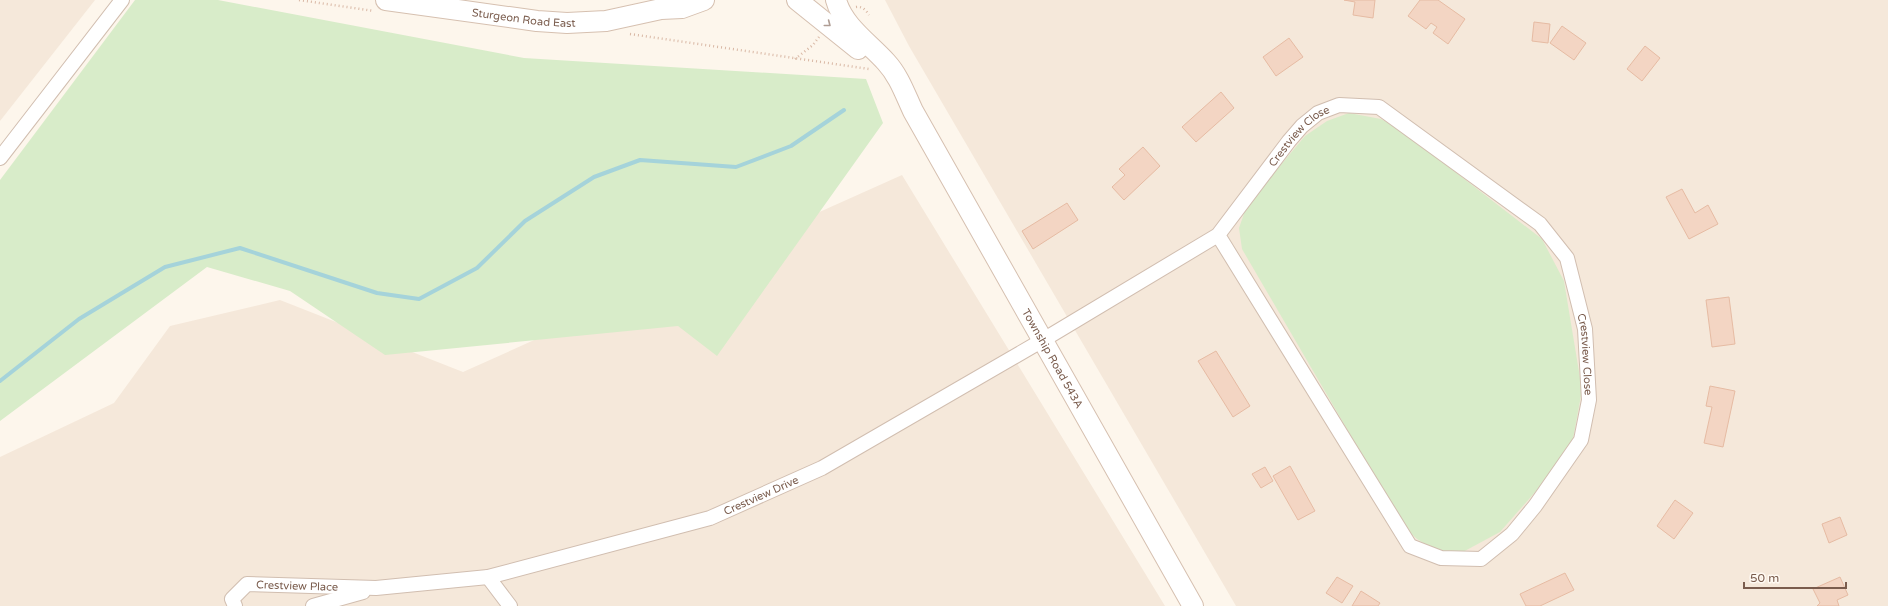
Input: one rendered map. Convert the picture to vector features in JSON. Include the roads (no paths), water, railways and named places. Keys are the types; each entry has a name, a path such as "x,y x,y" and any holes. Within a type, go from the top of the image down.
{"main road":[{"name":"Sturgeon Road East","path":"386,0 537,22 567,23 606,22 667,5 682,8 704,0"},
{"name":"Township Road 543A","path":"797,0 850,41 879,70 900,98 913,111"},
{"name":"Township Road 543A","path":"843,4 842,13 852,28 895,73 913,111 1193,606"}],"street":[{"path":"0,158 122,0"},
{"name":"Crestview Close","path":"1043,340 1218,235 1289,141 1302,126 1318,113 1339,105 1379,107 1540,224 1567,258 1586,330 1589,400 1581,440 1512,534 1481,559 1441,558 1410,546 1218,235"},
{"name":"Crestview Drive","path":"488,577 710,518 822,468 1043,340"},
{"path":"488,577 510,606"},
{"name":"Crestview Place","path":"235,606 232,598 247,584 376,588 488,577"},
{"name":"Crestview Place","path":"313,606 376,588"}],"waterway":[{"path":"0,381 79,319 165,267 240,248 377,293 419,299 477,268 525,221 594,177 640,160 736,167 791,146 844,110"}]}
